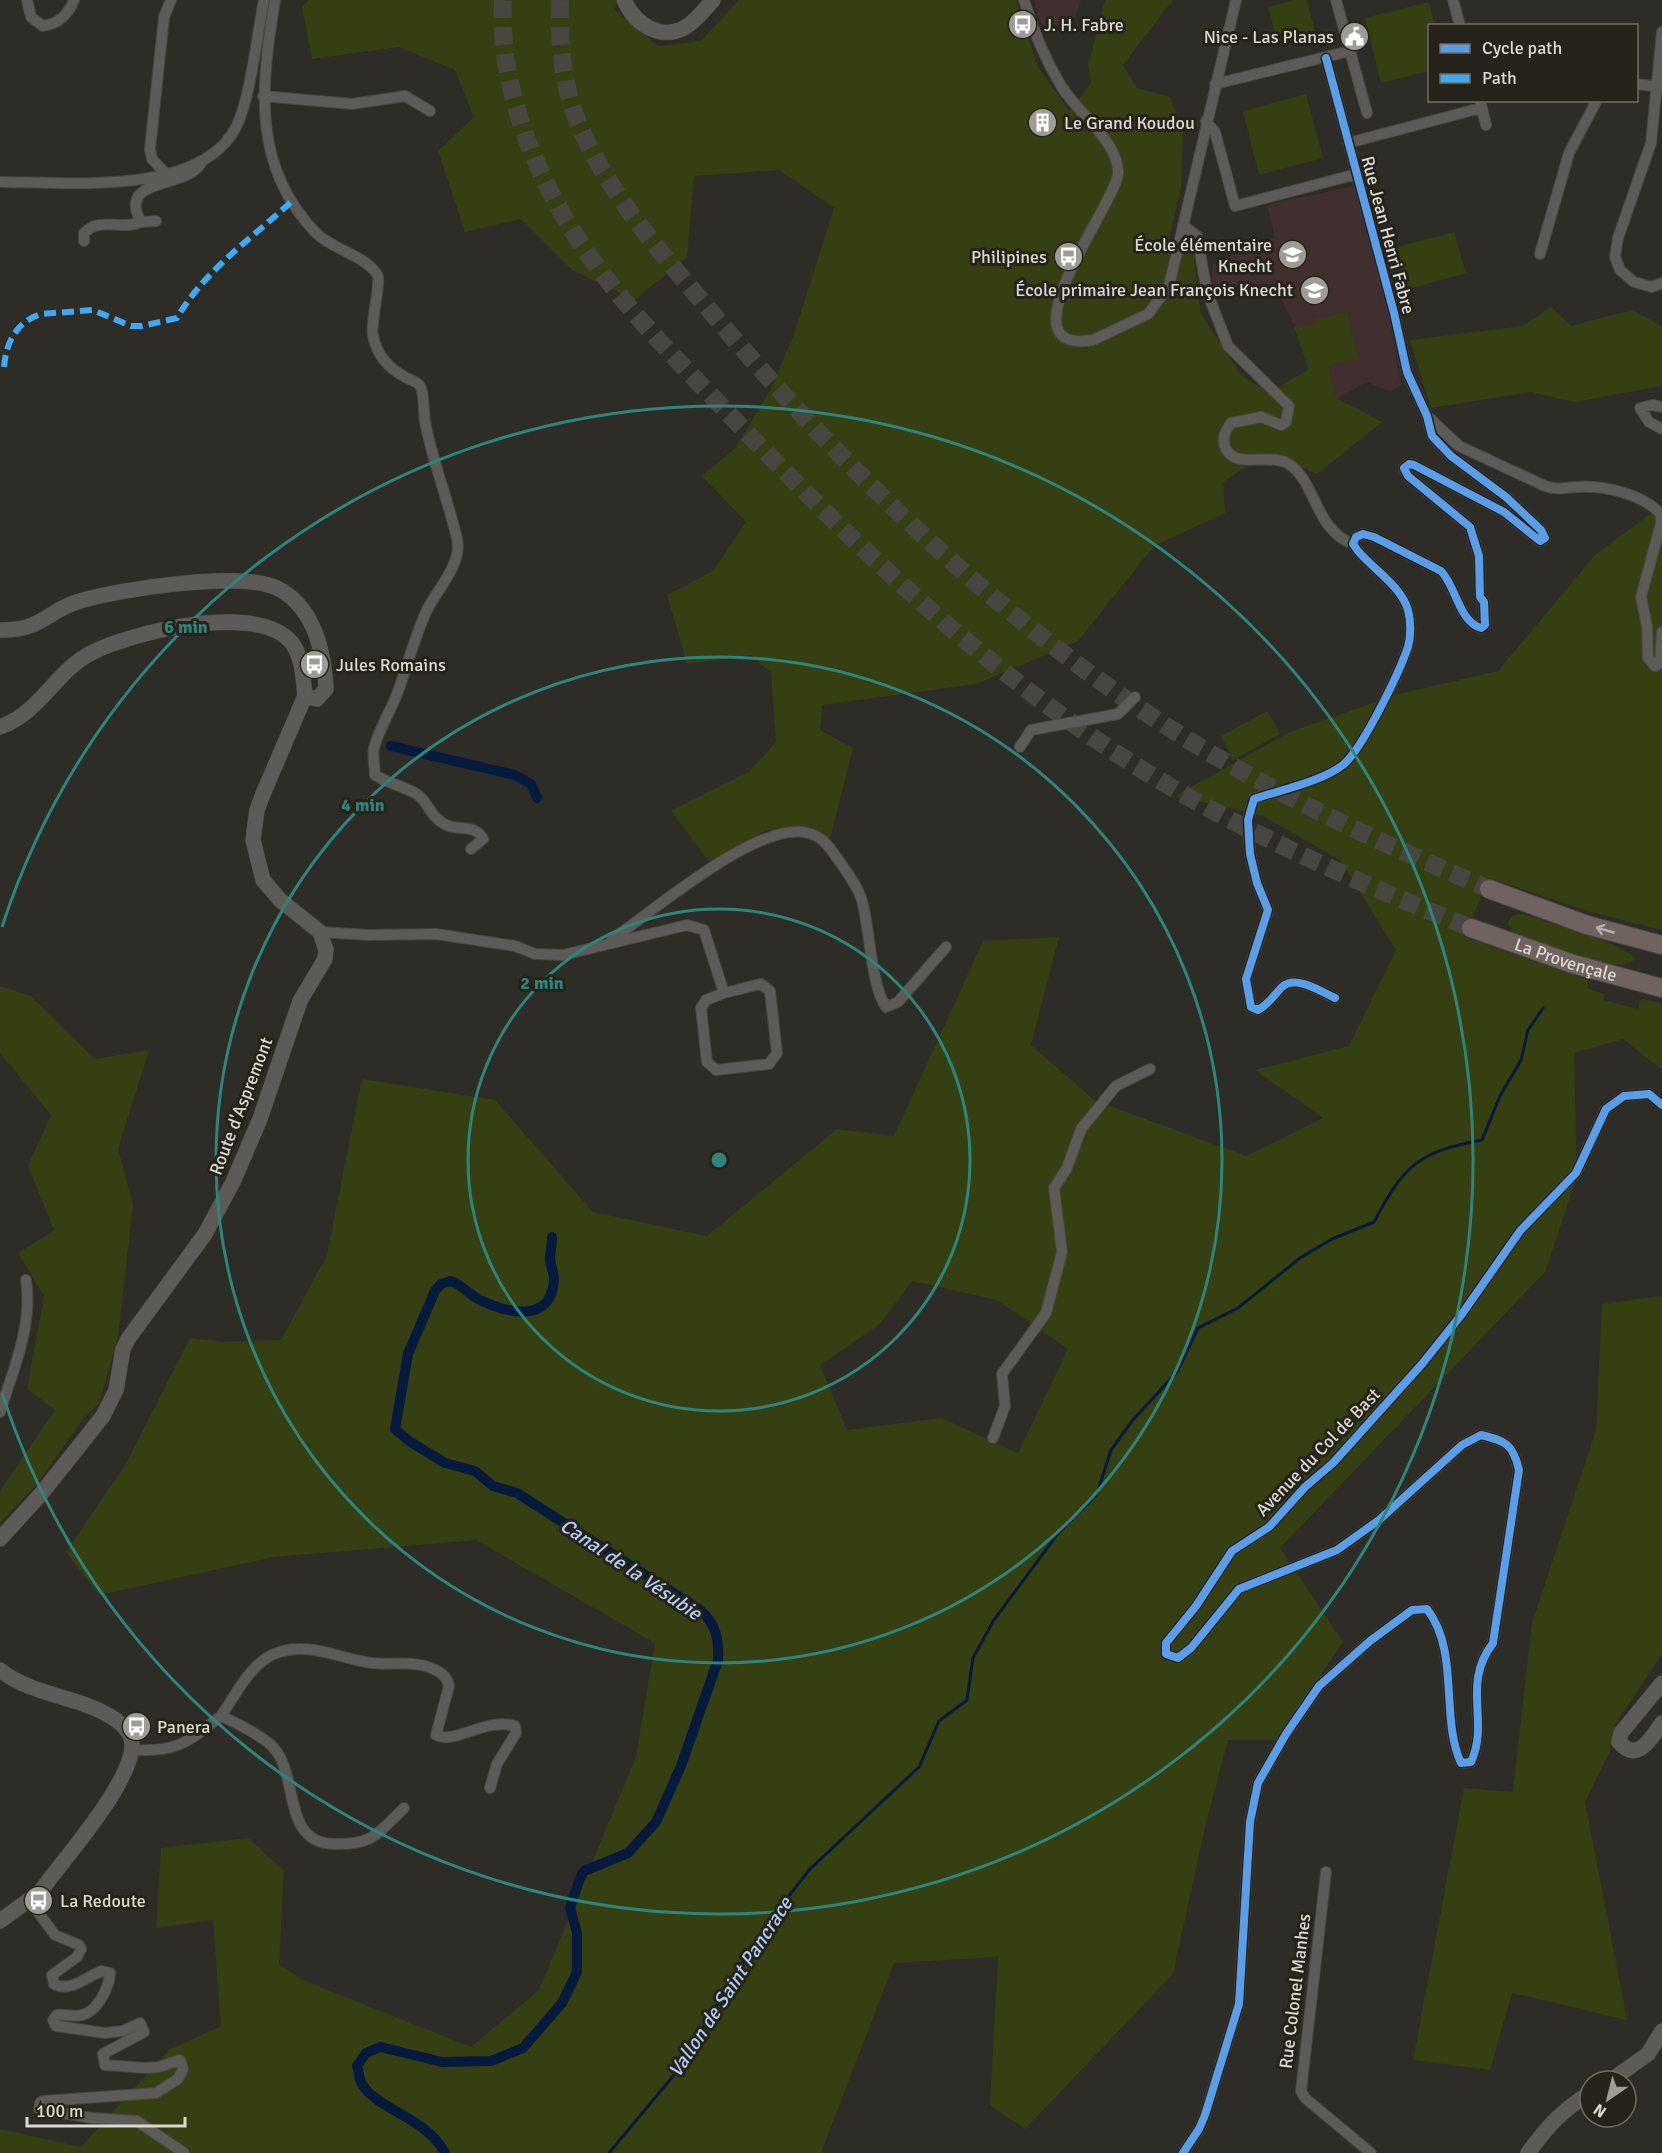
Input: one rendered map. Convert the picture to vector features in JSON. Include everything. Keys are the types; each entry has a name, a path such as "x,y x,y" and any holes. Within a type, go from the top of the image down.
{"highway":[{"path":"1489,889 1587,925 1662,945"},
{"name":"La Provençale","path":"1471,928 1573,964 1662,988"}],"street":[{"path":"27,0 31,17 43,26 53,24 65,16 74,0"},
{"path":"166,174 152,159 150,149 164,17 171,0"},
{"path":"141,222 134,205 136,198 143,191 193,173 204,158 229,138 237,126 264,0"},
{"path":"275,0 266,55 263,96 265,122 280,185 286,196 323,240 368,265 379,279 372,327 379,353 389,368 419,383 423,391 422,401 427,431 458,543 450,573 426,611 374,750 375,775 386,783 419,795 435,818 446,825 457,829 473,829 480,833 483,839 481,843 471,849"},
{"path":"624,0 639,23 649,29 672,32 690,24 713,0"},
{"path":"1024,0 1038,41 1059,82 1079,111 1105,140 1117,163 1118,172 1113,194 1077,257 1059,296 1055,319 1061,332 1075,341 1094,340 1148,314 1169,286 1236,0"},
{"path":"1336,0 1367,113"},
{"path":"1453,0 1459,24"},
{"path":"1662,32 1659,86 1651,143 1618,238 1615,257 1620,270 1634,282 1652,287 1662,283"},
{"path":"1215,84 1350,51"},
{"name":"Rue Jean Henri Fabre","path":"1326,58 1407,372 1427,416 1432,436 1440,445 1506,497 1545,536 1544,541 1540,541 1504,512 1474,499 1414,465 1409,464 1404,468 1407,476 1470,527 1477,548 1480,597 1484,602 1485,625 1481,628 1473,626 1467,618 1448,578 1441,571 1374,537 1363,534 1356,537 1353,544"},
{"path":"1638,84 1659,86"},
{"path":"263,96 352,104 405,96 430,111"},
{"path":"1540,254 1569,153 1596,102"},
{"path":"1348,142 1481,104 1486,125"},
{"path":"1206,121 1215,132 1235,206 1357,174"},
{"path":"0,182 122,183 166,174 204,158"},
{"path":"84,241 84,233 100,223 132,226 156,220"},
{"path":"1183,225 1197,236 1207,292 1228,346 1289,406 1286,422 1281,425 1261,417 1231,423 1225,432 1224,444 1229,455 1239,459 1266,458 1289,464 1297,471 1328,525 1340,540 1353,544 1367,563 1402,596 1408,610 1410,633 1408,646 1387,696 1345,763 1330,773 1254,799 1248,820 1250,854 1257,883 1268,910 1246,979 1251,1007 1258,1010 1266,1006 1284,984 1293,982 1335,998"},
{"path":"1662,407 1652,405 1640,408 1649,422 1662,429"},
{"path":"1427,416 1459,446 1553,489 1596,487 1651,504 1661,514 1661,523 1641,597 1647,626 1648,658 1655,666 1662,658 1662,632"},
{"path":"0,630 28,628 77,601 93,597 194,582 257,583 279,589 301,606 315,632 322,656 326,689 317,699 305,696"},
{"path":"0,726 18,720 31,711 68,670 90,654 107,646 159,632 217,622 257,624 276,631 291,643 303,670 305,696 260,802 254,840 258,866 271,891 320,933 436,934 515,946 535,954 563,955 637,935 687,925 704,930 724,993"},
{"path":"1020,747 1031,730 1118,714 1135,697"},
{"path":"602,945 730,855 773,836 799,832 813,834 824,841 854,883 863,903 875,973 886,1007 898,1002 946,947"},
{"name":"Route d'Aspremont","path":"0,1539 47,1487 103,1416 116,1390 123,1349 128,1339 205,1234 233,1182 260,1119 300,1000 325,959 326,950 320,933"},
{"path":"761,984 770,991 777,1053 770,1064 716,1070 707,1062 701,1008 706,1000 724,993 761,984"},
{"path":"993,1438 1005,1406 1002,1374 1046,1313 1062,1252 1054,1188 1067,1168 1081,1129 1116,1086 1150,1069"},
{"name":"Avenue du Col de Bast","path":"1183,2153 1199,2129 1205,2115 1239,2004 1250,1822 1258,1783 1319,1686 1370,1641 1412,1610 1427,1609 1437,1623 1440,1634 1450,1689 1455,1750 1461,1763 1471,1762 1478,1746 1475,1684 1482,1657 1493,1642 1519,1470 1515,1455 1505,1441 1481,1435 1462,1445 1379,1520 1336,1550 1239,1589 1191,1648 1178,1658 1166,1654 1166,1643 1196,1606 1232,1551 1269,1527 1305,1487 1333,1463 1422,1364 1462,1314 1520,1231 1576,1173 1606,1109 1624,1096 1649,1094 1662,1105"},
{"path":"0,1412 21,1349 28,1290 26,1280"},
{"path":"132,1750 174,1749 221,1716 263,1660 293,1649 310,1649 366,1662 428,1667 441,1672 447,1678 449,1686 436,1735 450,1738 484,1725 505,1723 515,1726 516,1733 497,1764 490,1788"},
{"path":"0,1670 32,1688 90,1707 113,1718 131,1737 132,1750 130,1761 114,1792 49,1880 29,1900 0,1921"},
{"path":"1662,1683 1621,1733 1619,1742 1626,1750 1635,1751 1645,1746 1662,1723"},
{"path":"221,1716 272,1746 284,1765 298,1823 304,1833 323,1844 353,1844 370,1840 404,1808"},
{"name":"Rue Colonel Manhes","path":"1326,1872 1302,2066 1301,2091 1305,2098 1371,2153"},
{"path":"29,1900 55,1935 79,1945 81,1949 77,1957 52,1975 54,1984 64,1987 102,1971 110,1973 108,1983 95,2008 82,2015 57,2015 53,2020 56,2026 105,2033 123,2031 140,2023 144,2032 103,2055 105,2065 159,2067 177,2059 180,2060 183,2069 178,2079 156,2093 44,2101 40,2103 39,2109 92,2118 137,2121 184,2153"},
{"path":"1627,2069 1648,2054 1662,2031"},
{"path":"1528,2153 1549,2124 1564,2109 1578,2100"}],"shaded area":[{"path":"1034,0 1081,0 1075,18 1047,27 1040,23"},
{"name":"École primaire Jean François Knecht","path":"1354,186 1388,313 1401,386 1389,391 1366,382 1328,404 1308,351 1280,297 1211,284 1213,264 1229,260 1229,256 1264,247 1269,240 1275,238 1267,205"}],"green space":[{"path":"309,0 617,0 615,10 658,46 701,41 739,0 1016,0 1038,67 1069,111 1091,83 1088,66 1105,0 1173,0 1123,65 1137,88 1170,97 1183,131 1181,186 1169,239 1193,250 1201,314 1241,375 1269,393 1309,369 1294,327 1316,324 1315,319 1347,312 1358,358 1328,366 1336,398 1382,422 1317,474 1267,453 1223,482 1225,513 1154,546 1078,641 976,684 822,705 820,730 853,748 830,839 766,830 711,864 671,811 749,772 776,742 771,673 751,655 687,664 667,595 713,571 746,522 702,476 735,448 770,391 794,334 834,208 779,170 694,176 687,258 634,300 572,270 521,219 465,232 438,151 474,117 455,70 399,47 312,59 302,7"},
{"path":"1293,0 1307,0 1316,35 1278,44 1268,7"},
{"path":"1429,2 1435,24 1428,24 1428,71 1381,83 1365,18"},
{"path":"1306,94 1323,158 1259,175 1243,111"},
{"path":"1454,232 1466,273 1398,292 1386,250"},
{"path":"1551,307 1571,326 1632,310 1662,326 1662,386 1575,402 1531,392 1431,408 1410,340 1523,326"},
{"path":"1662,505 1662,930 1591,912 1489,878 1464,937 1589,980 1587,988 1605,994 1603,1000 1638,1009 1641,999 1662,1003 1662,1070 1623,1039 1574,1053 1577,1176 1545,1272 1280,1548 1343,1642 1276,1740 1228,1740 1206,1823 1173,1974 1025,2129 990,2105 998,1957 894,1963 821,2153 0,2153 0,2129 81,2147 169,2050 221,2026 213,1920 156,1928 161,1848 248,1838 284,1871 279,1964 303,1980 471,2047 539,1990 636,1757 655,1643 476,1540 274,1557 99,1595 66,1552 124,1467 190,1338 224,1342 281,1340 327,1255 362,1079 495,1100 593,1212 707,1236 837,1129 894,1136 983,941 1059,937 1031,1045 1094,1100 1246,1156 1323,1118 1255,1070 1349,1046 1396,950 1340,860 1263,816 1175,796 1288,733 1395,695 1498,671 1595,555","holes":["912,1281 997,1300 1068,1349 1018,1453 941,1418 847,1430 820,1365 880,1324"]},
{"path":"1267,711 1280,734 1233,760 1221,736"},
{"path":"1517,914 1523,914 1617,946 1635,959 1626,964 1595,962 1514,934 1508,924 1509,921"},
{"path":"0,986 31,996 95,1059 149,1050 118,1149 133,1205 118,1337 99,1404 82,1420 38,1483 0,1523 0,1491 55,1410 27,1389 44,1296 18,1253 54,1230 28,1166 51,1115 0,1053"},
{"path":"1662,1296 1662,1654 1616,1723 1610,1751 1585,1802 1627,2020 1512,1993 1490,2070 1413,2060 1464,1788 1513,1792 1532,1623 1596,1430 1602,1304"}],"waterway":[{"name":"Canal de la Vésubie","path":"391,746 515,775 531,784 537,798"},
{"name":"Vallon de Saint Pancrace","path":"609,2153 674,2075 766,1925 810,1869 919,1767 939,1721 967,1700 973,1658 994,1620 1056,1536 1097,1494 1111,1450 1132,1421 1177,1372 1198,1328 1238,1308 1300,1258 1332,1239 1374,1222 1404,1174 1415,1164 1442,1150 1482,1140 1500,1096 1521,1060 1528,1030 1543,1008"},
{"name":"Canal de la Vésubie","path":"445,2153 426,2131 369,2093 361,2082 357,2066 366,2053 380,2047 442,2062 491,2061 523,2048 562,2003 577,1972 577,1933 570,1908 580,1878 584,1871 628,1853 656,1822 681,1766 718,1660 718,1646 713,1626 700,1610 517,1493 493,1486 475,1471 445,1463 409,1441 395,1429 408,1354 435,1291 441,1284 451,1281 478,1299 501,1308 526,1312 536,1309 545,1304 551,1294 554,1279 550,1260 552,1237"}],"tunnel":[{"path":"503,0 505,54 516,108 546,184 576,236 615,290 659,341 826,513 877,562 983,655 1038,698 1095,739 1154,777 1270,840 1350,877 1471,928"},
{"path":"560,0 561,48 569,95 579,125 604,174 653,242 759,368 874,489 998,602 1131,703 1200,747 1270,787 1378,840 1489,889"}],"marked path":[{"path":"4,367 7,350 14,334 25,322 41,314 93,310 131,326 142,326 177,318 188,301 215,270 291,202"}],"cycle path":[{"path":"1326,58 1394,313 1407,372 1427,416 1432,436 1451,456 1506,497 1541,530 1545,538 1540,541 1504,512 1414,465 1409,464 1404,468 1408,476 1470,527 1479,556 1480,597 1484,602 1485,625 1481,628 1468,619 1441,571 1374,537 1363,534 1356,537 1353,544 1358,551 1393,586 1404,601 1410,624 1408,647 1371,726 1344,764 1314,780 1254,799 1248,820 1250,854 1257,883 1268,910 1246,979 1251,1007 1258,1010 1287,983 1294,982 1308,985 1335,998"},
{"path":"1183,2153 1199,2129 1205,2115 1239,2004 1250,1822 1258,1783 1286,1734 1319,1686 1370,1641 1412,1610 1427,1609 1437,1626 1447,1664 1451,1726 1455,1745 1461,1763 1471,1762 1478,1732 1479,1674 1484,1658 1493,1643 1519,1470 1514,1454 1507,1445 1497,1439 1481,1435 1462,1445 1379,1520 1337,1550 1239,1589 1191,1648 1178,1658 1166,1654 1166,1643 1196,1606 1232,1551 1269,1527 1305,1487 1333,1463 1422,1364 1462,1314 1520,1231 1576,1173 1606,1109 1624,1096 1649,1094 1662,1105"}],"place":[{"name":"J. H. Fabre","path":"1023,25"},
{"name":"Nice - Las Planas","path":"1355,37"},
{"name":"Le Grand Koudou","path":"1043,123"},
{"name":"École élémentaire Knecht","path":"1293,255"},
{"name":"Philipines","path":"1068,257"},
{"name":"École primaire Jean François Knecht","path":"1314,290"},
{"name":"Jules Romains","path":"315,665"},
{"name":"Panera","path":"136,1727"},
{"name":"La Redoute","path":"39,1901"}]}
